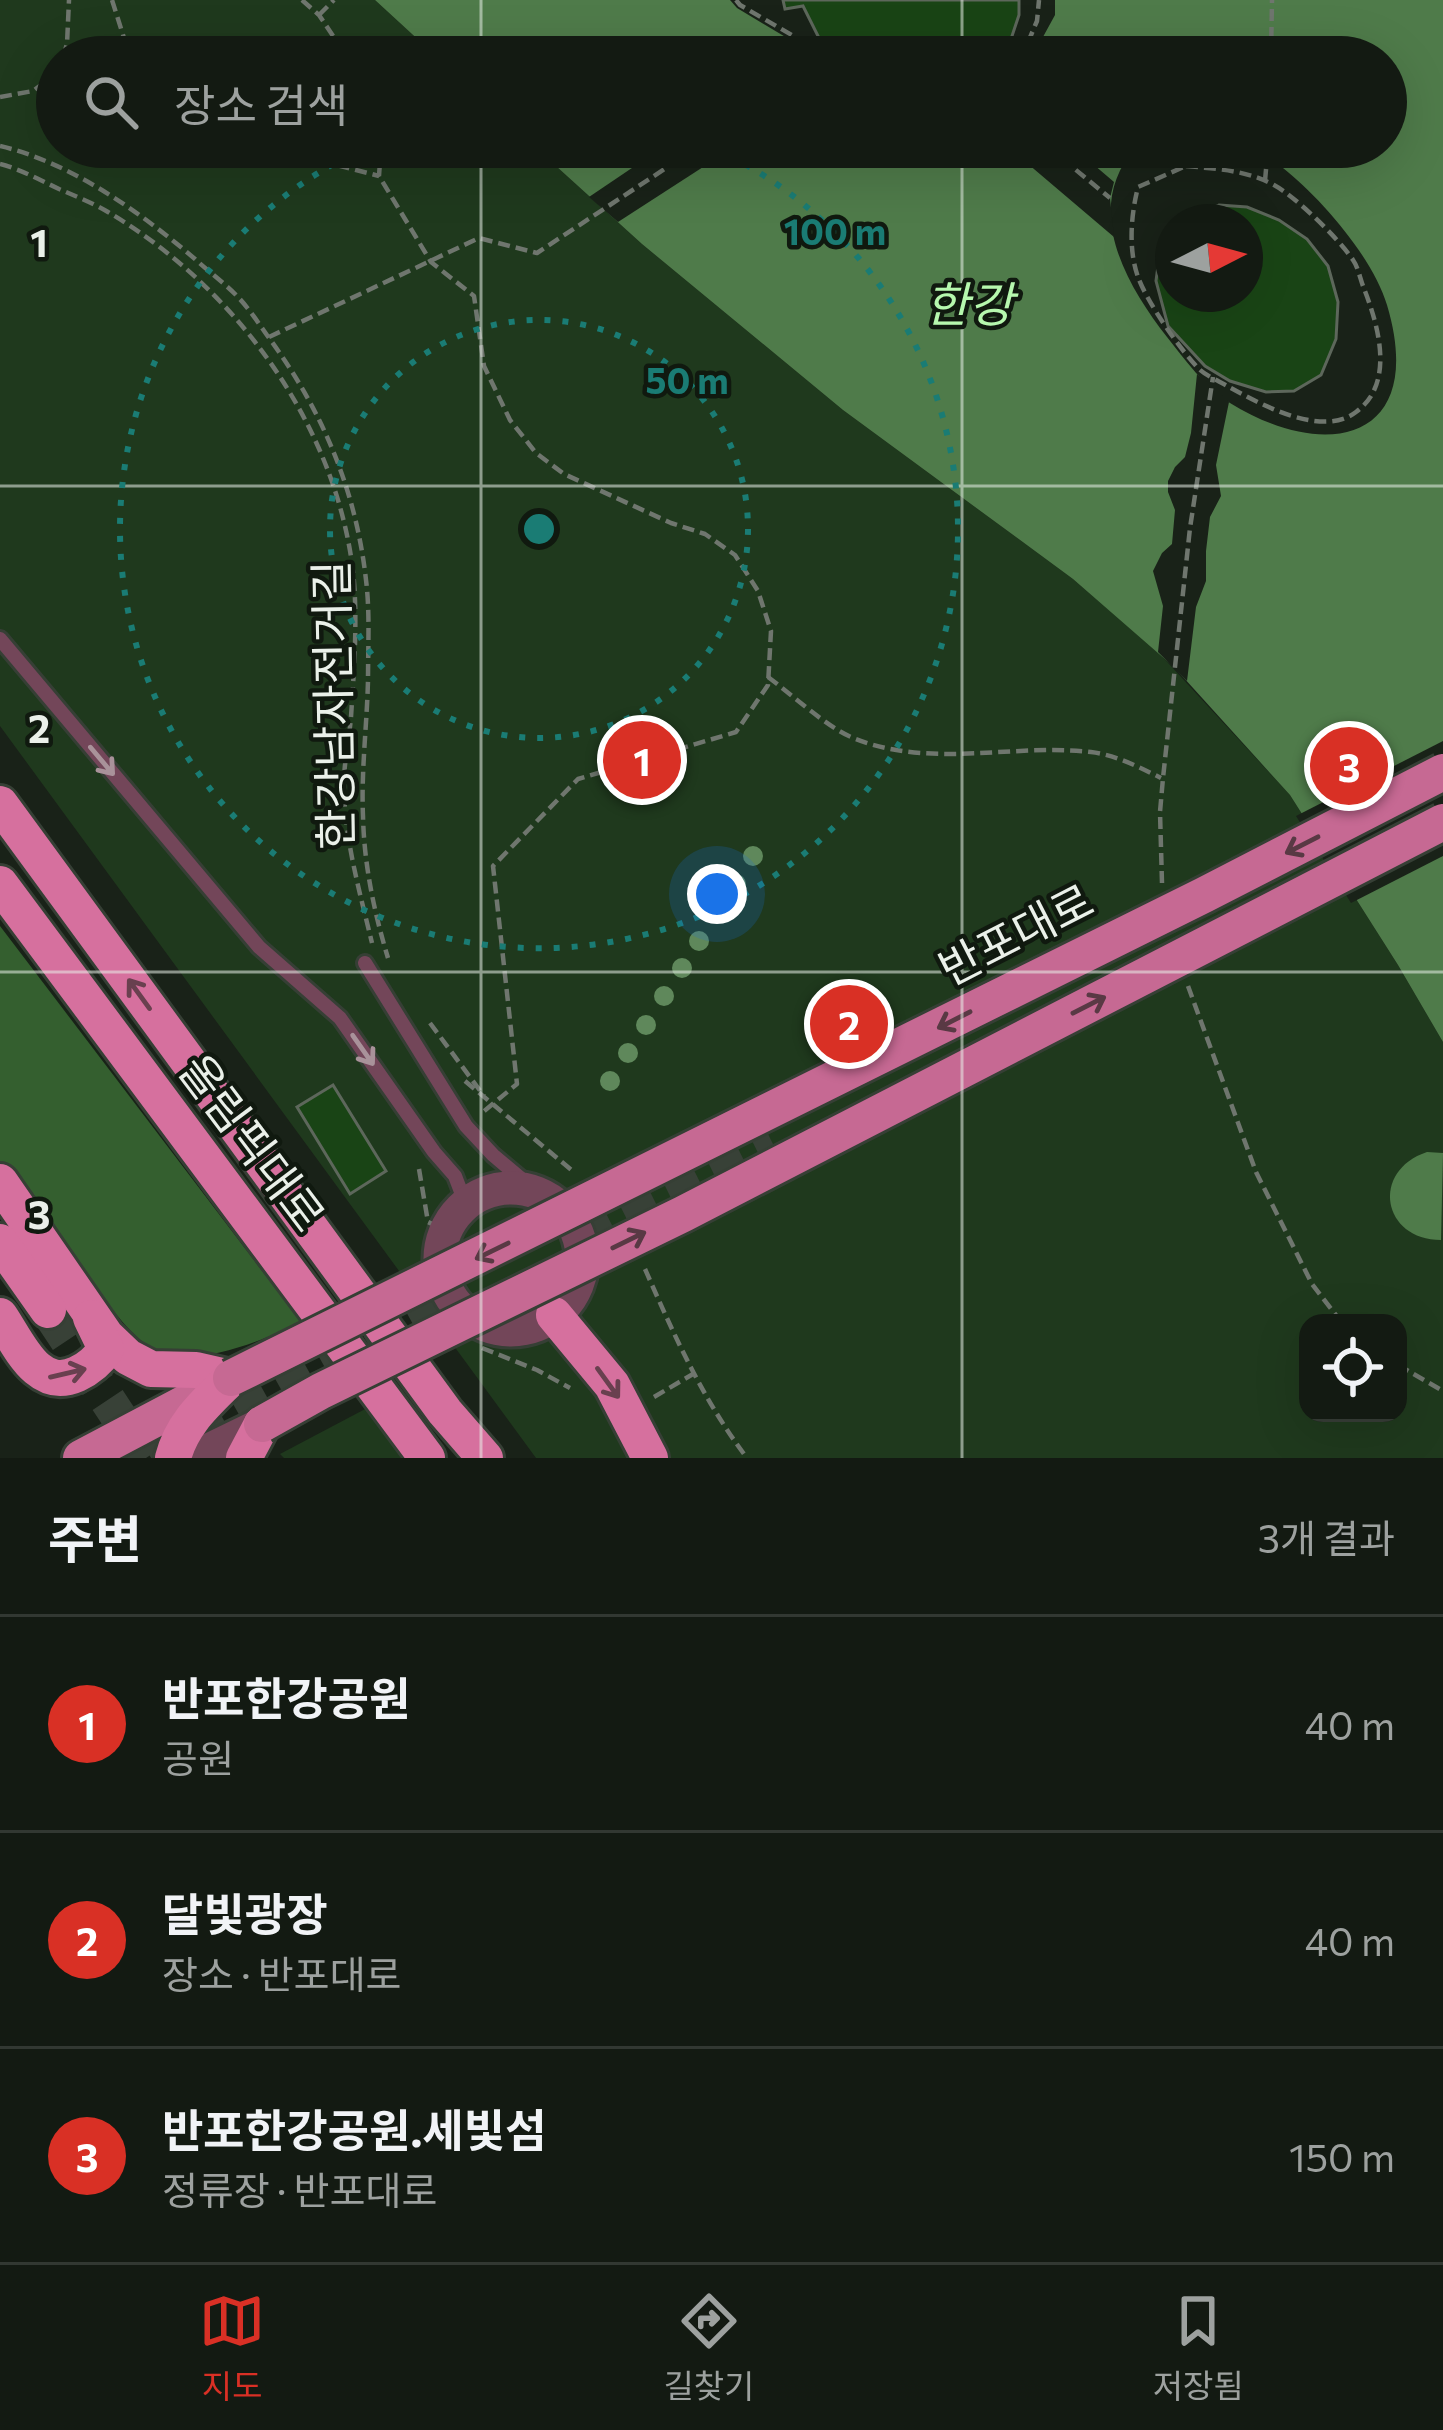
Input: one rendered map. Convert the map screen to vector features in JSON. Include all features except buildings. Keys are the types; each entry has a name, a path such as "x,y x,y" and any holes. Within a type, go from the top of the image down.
{"highway":[{"path":"0,804 445,1412"},
{"path":"0,857 78,988"},
{"name":"올림픽대로","path":"0,884 427,1458"},
{"path":"209,1166 484,1458"},
{"path":"0,1182 106,1336 128,1357 151,1369 196,1370 232,1378"},
{"path":"0,1242 48,1310"},
{"path":"0,1316 37,1370 46,1377 63,1379 98,1362 106,1349 84,1303"},
{"path":"554,1315 612,1385 650,1458"},
{"path":"173,1458 190,1418 232,1378"},
{"path":"244,1458 262,1424"}],"main road":[{"name":"반포대로","path":"81,1458 1443,772"},
{"path":"262,1424 683,1214 1443,822"}],"street":[{"path":"508,1187 537,1192 569,1216 581,1243 578,1282 569,1301 537,1325 496,1329 477,1322 448,1293 440,1273 440,1251 451,1220 480,1194 508,1187"},
{"path":"192,1458 262,1424"}],"lane":[{"path":"0,640 259,947 340,1018 454,1176 463,1196 451,1220"},
{"path":"370,958 466,1126 537,1192"}],"path":[{"path":"68,36 69,0"},
{"path":"112,0 123,36"},
{"path":"302,0 332,36"},
{"path":"319,16 334,0"},
{"path":"736,0 794,36"},
{"path":"1030,36 1040,0"},
{"path":"1271,36 1272,0"},
{"path":"0,97 36,89"},
{"name":"한강남자전거길","path":"0,146 36,159"},
{"name":"한강남자전거길","path":"0,164 106,210 146,237 215,297 254,341 312,433 330,476 353,571 351,716 344,789 370,958"},
{"name":"한강남자전거길","path":"58,168 148,221 236,295 300,383 325,427 359,532 367,584 362,815 370,888 388,958"},
{"path":"348,168 379,176"},
{"path":"380,168 379,176 431,262 474,296 484,366 510,420 536,453 563,474 671,524 705,534 734,555 758,590 771,631 768,685 736,732 578,779 493,866 517,1084 483,1112"},
{"path":"269,338 479,238 537,253 667,168"},
{"path":"1074,168 1110,198"},
{"path":"1181,168 1138,187 1131,215 1137,274 1152,306 1201,370 1297,418 1339,422 1358,411 1375,391 1381,370 1375,316 1354,261 1304,206 1265,181 1241,171 1208,168"},
{"path":"1265,181 1266,168"},
{"path":"1162,889 1162,778 1190,528 1213,377"},
{"path":"288,391 300,383"},
{"path":"768,677 848,736 904,753 969,755 1028,748 1096,752 1162,778"},
{"path":"351,716 366,720"},
{"path":"1183,972 1256,1172 1312,1284 1335,1314"},
{"path":"426,1018 491,1106"},
{"path":"436,1046 470,1088 584,1180"},
{"path":"418,1164 428,1222 451,1220"},
{"path":"644,1268 693,1374 747,1458"},
{"path":"481,1348 571,1388"},
{"path":"1407,1370 1443,1391"},
{"path":"627,1413 693,1374"}],"shaded area":[{"path":"0,0 375,0 414,36 36,36 36,168 558,168 642,244 843,410 1073,579 1158,652 1290,795 1443,1042 1443,1458 536,1458 0,726"},
{"path":"0,926 301,1322 234,1349 178,1357 147,1345 108,1304 98,1309 0,1162"},
{"path":"369,1407 404,1458 284,1458 280,1454"}],"water":[{"path":"375,0 730,0 784,36 414,36"},
{"name":"한강","path":"1055,0 1443,0 1443,1042 1290,795 1174,667 1073,579 843,410 642,244 558,168 1121,168 1112,195 1111,220 1124,269 1151,316 1204,381 1230,403 1267,422 1302,432 1334,434 1361,427 1381,411 1393,385 1396,350 1387,305 1370,268 1344,230 1282,168 1407,168 1407,36 1044,36 1055,15"},
{"path":"1427,1152 1443,1153 1441,1240 1406,1229 1390,1203 1397,1174"}],"pier":[{"path":"632,168 702,168 618,222 589,197"},
{"path":"1033,168 1098,168 1114,182 1110,198 1114,237"},
{"path":"1197,374 1229,402 1216,465 1221,496 1210,517 1206,581 1196,607 1187,681 1158,652 1163,606 1153,571 1172,544 1175,510 1168,481 1185,457"},
{"path":"1443,741 1443,856 1351,903 1296,816"}],"tunnel":[{"path":"576,1227 767,1132"},
{"path":"151,1458 448,1293"},
{"path":"48,1310 146,1458"}],"place":[{"name":"반포한강공원","path":"642,760"},
{"name":"반포한강공원.세빛섬","path":"1349,766"},
{"name":"달빛광장","path":"849,1024"}]}
